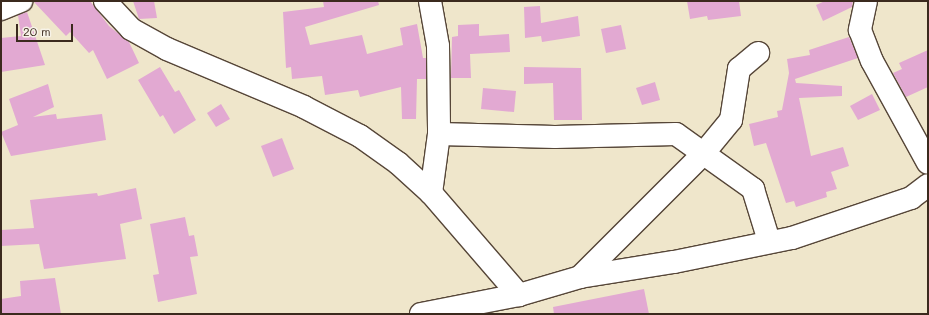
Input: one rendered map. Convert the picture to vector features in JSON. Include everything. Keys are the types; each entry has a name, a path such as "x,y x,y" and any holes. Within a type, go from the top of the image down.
{"street":[{"path":"1,9 21,1"},
{"path":"105,1 131,29 167,49 298,104 360,136 398,163 431,193 519,295"},
{"path":"430,1 438,46 439,134 431,193"},
{"path":"866,1 860,30 875,68 928,163"},
{"path":"580,277 704,154 731,120 739,69 758,53"},
{"path":"439,134 555,137 676,134 753,189 769,241"},
{"path":"421,314 519,295 580,277 674,262 769,241 792,238 911,198 928,185"}],"building":[{"path":"33,1 90,1 109,26 129,42 139,63 107,79 93,50 89,53 70,32 66,36"},
{"path":"133,1 154,1 157,18 139,19"},
{"path":"323,1 378,1 379,5 305,27 310,45 362,35 367,54 403,45 400,28 417,24 423,58 426,58 426,79 417,79 416,119 402,119 401,87 360,97 358,90 325,95 322,76 292,79 291,67 286,68 283,12 324,7"},
{"path":"687,1 739,1 741,16 708,20 707,16 690,19"},
{"path":"825,1 853,1 852,7 823,21 816,5"},
{"path":"540,6 541,23 578,16 580,36 542,42 541,36 525,38 524,7"},
{"path":"27,12 45,65 1,72 1,38 21,36 18,15"},
{"path":"479,24 479,36 509,34 510,52 470,54 471,78 451,78 452,37 458,36 458,25"},
{"path":"621,25 626,49 606,53 601,29"},
{"path":"849,37 858,58 795,79 796,83 842,86 842,96 799,98 811,156 843,147 849,166 831,172 837,189 826,192 827,197 796,207 794,201 786,203 766,143 754,146 749,124 778,117 777,111 782,110 789,73 787,59 810,55 809,50"},
{"path":"928,50 928,87 906,97 893,73 902,69 899,63"},
{"path":"160,67 175,92 179,90 196,120 174,134 163,115 160,117 138,80"},
{"path":"524,67 581,68 582,120 554,120 553,83 524,84"},
{"path":"655,82 660,100 642,105 636,88"},
{"path":"48,84 54,107 33,117 56,114 57,119 102,114 106,140 11,156 1,132 18,125 9,99"},
{"path":"483,88 516,91 514,112 481,109"},
{"path":"872,94 880,110 858,120 850,106"},
{"path":"221,104 230,119 216,127 207,113"},
{"path":"282,138 294,169 273,177 261,146"},
{"path":"136,188 142,219 120,224 126,259 44,269 39,244 1,246 1,230 34,228 30,200 97,193 98,196"},
{"path":"185,217 189,236 194,235 198,256 190,257 197,294 158,302 153,275 159,274 150,224"},
{"path":"55,278 61,314 1,314 1,299 21,296 20,281"},
{"path":"644,289 649,314 554,314 553,307"}]}
